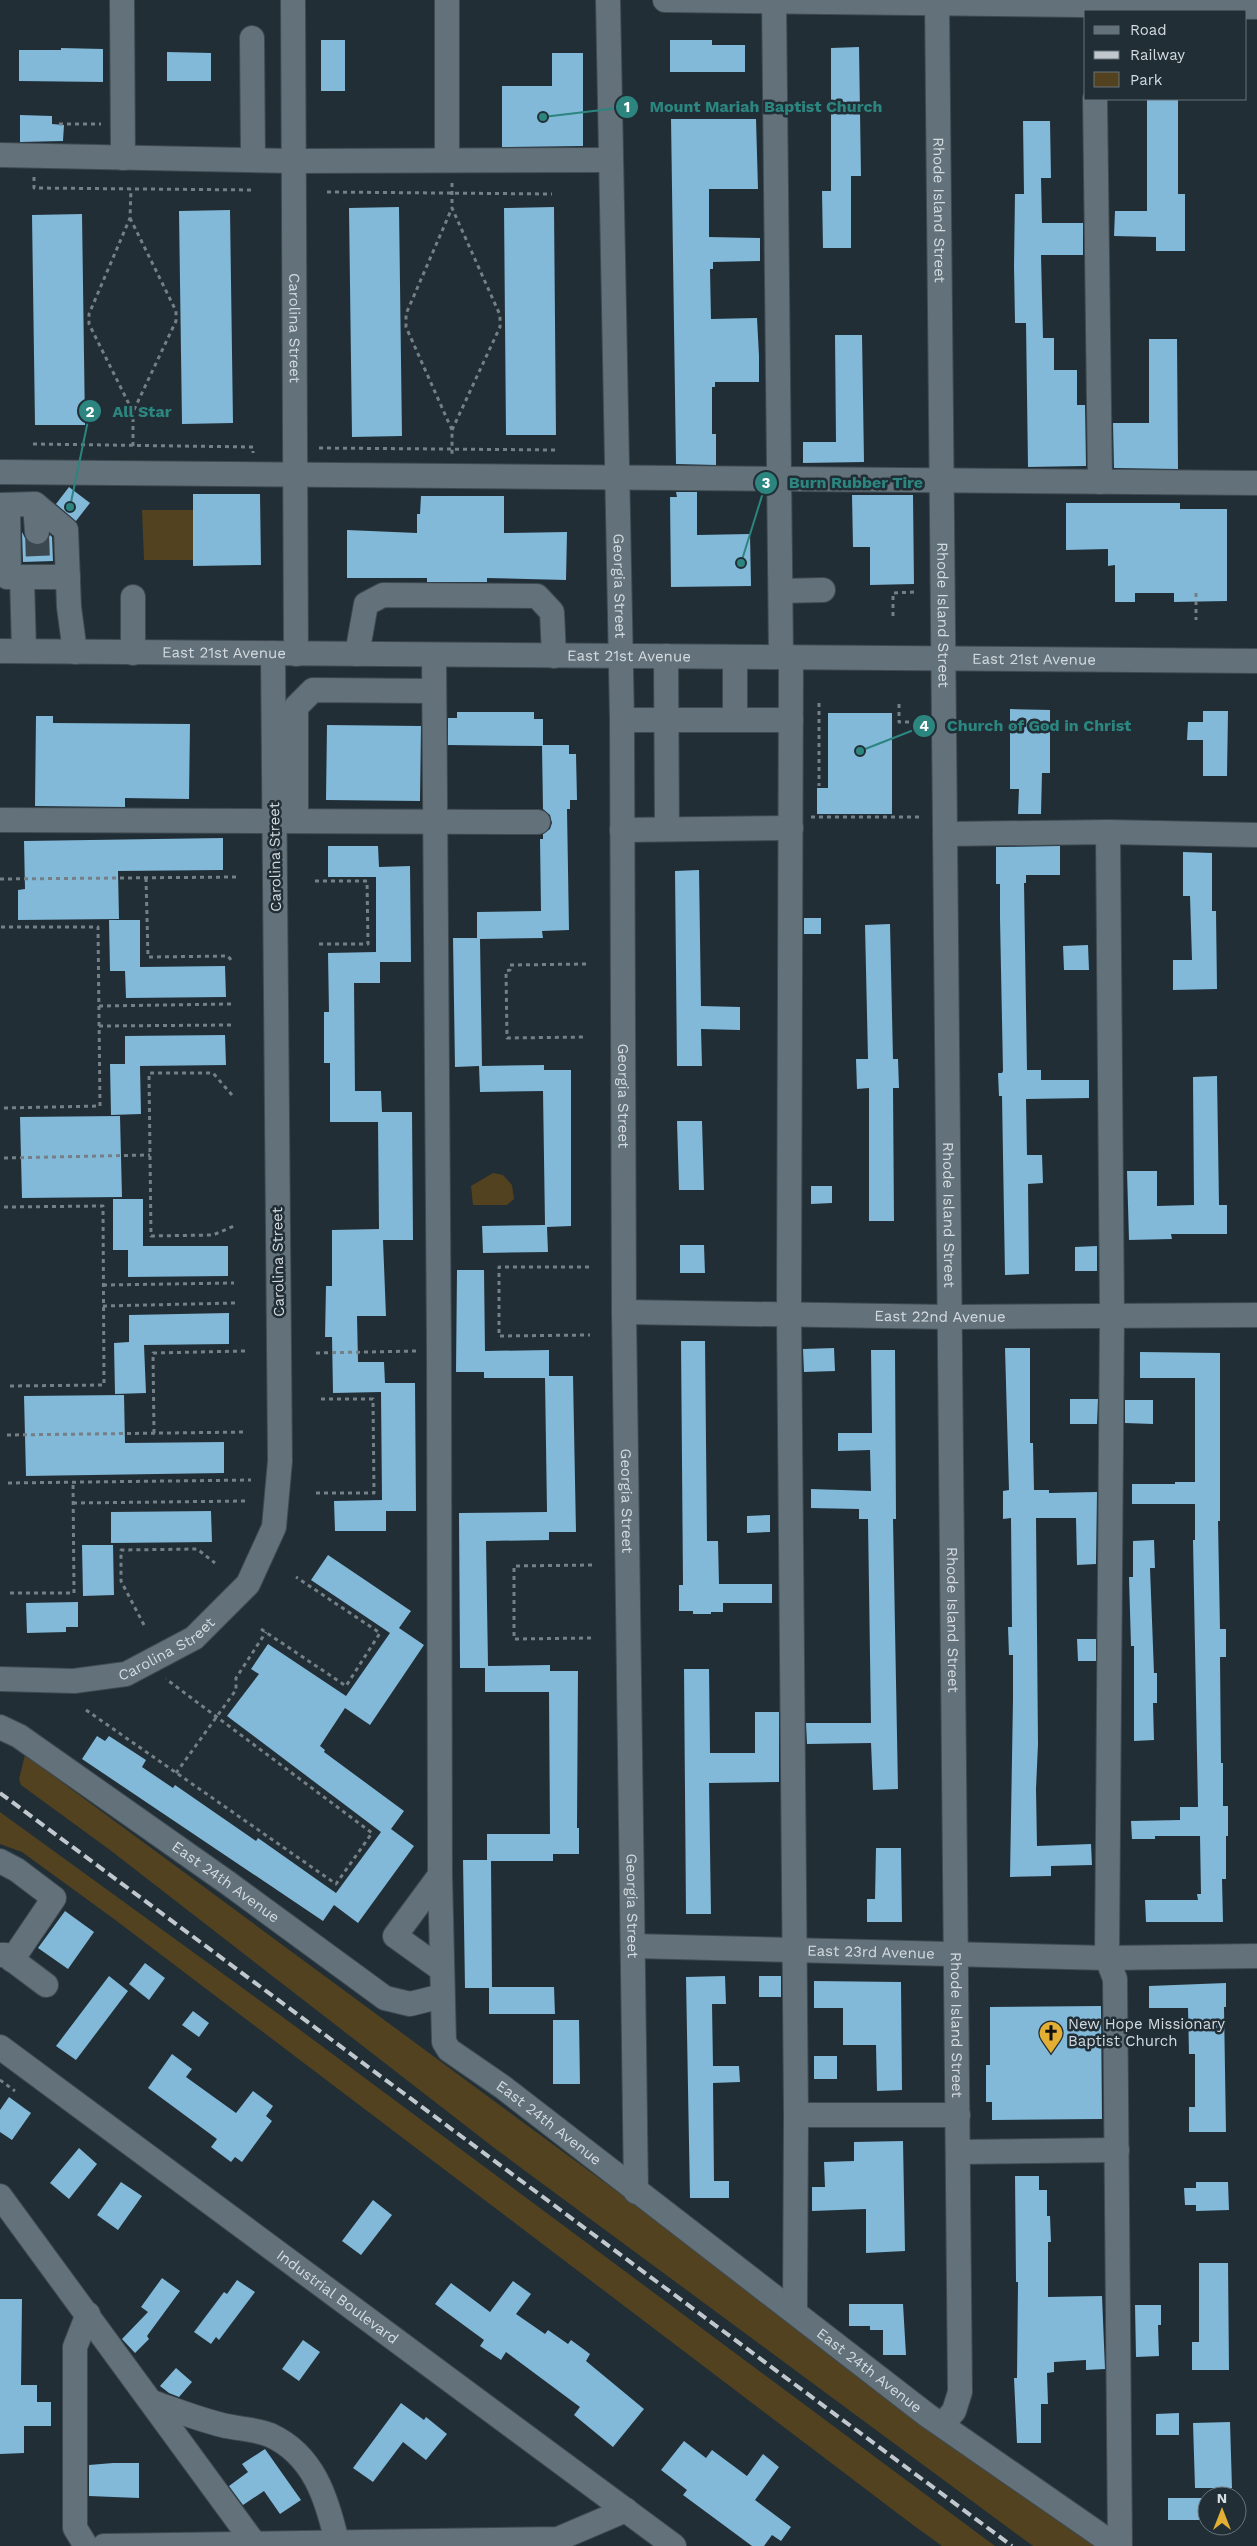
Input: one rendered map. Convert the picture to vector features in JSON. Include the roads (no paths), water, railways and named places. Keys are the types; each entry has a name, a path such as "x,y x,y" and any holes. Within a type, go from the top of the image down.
{"street":[{"path":"122,0 123,158"},
{"name":"Carolina Street","path":"293,0 296,654"},
{"path":"447,0 447,160"},
{"name":"Georgia Street","path":"608,0 622,720 624,1312 636,2192"},
{"path":"665,0 1257,7"},
{"path":"774,1 781,591 800,822 789,1314 796,2115 795,2312"},
{"name":"Rhode Island Street","path":"937,2 960,2392 954,2411 942,2425"},
{"path":"252,38 253,160"},
{"path":"1095,100 1100,482"},
{"path":"0,155 294,161 611,160"},
{"path":"0,472 1257,483"},
{"path":"35,504 37,532"},
{"path":"24,651 22,574 4,505 35,504 66,530 69,608 75,652"},
{"path":"22,574 68,577"},
{"path":"781,591 823,590"},
{"path":"340,690 348,654 366,604 383,595 537,596 552,612 554,656"},
{"path":"133,597 133,653"},
{"name":"East 21st Avenue","path":"0,651 1257,661"},
{"name":"Carolina Street","path":"0,1678 74,1681 126,1674 194,1638 248,1584 274,1527 280,1461 286,820 285,718 273,654"},
{"path":"392,654 392,691"},
{"path":"434,654 442,1996"},
{"path":"666,656 667,829"},
{"path":"735,657 735,720"},
{"path":"285,718 313,690 434,691"},
{"path":"622,720 791,720"},
{"path":"0,820 538,822"},
{"path":"622,830 800,822"},
{"path":"944,825 1108,832 1257,834"},
{"path":"1108,832 1112,1315 1107,1958 1115,1979 1118,2546"},
{"name":"East 22nd Avenue","path":"624,1312 949,1317 1257,1315"},
{"name":"East 24th Avenue","path":"0,1727 19,1736 212,1872 385,1998 410,2004 442,1996 442,2030 444,2042 449,2050 504,2088 636,2192 942,2425 1118,2546"},
{"path":"0,1861 17,1870 54,1898 6,1957 46,1985"},
{"path":"440,1875 395,1936 441,1969"},
{"name":"East 23rd Avenue","path":"633,1946 1107,1958 1257,1956"},
{"name":"Industrial Boulevard","path":"0,2047 674,2546"},
{"path":"796,2115 958,2115"},
{"path":"958,2152 1116,2150"},
{"path":"0,2196 254,2543"},
{"path":"86,2546 75,2528 75,2347 88,2314"},
{"path":"152,2402 222,2425 261,2432 282,2442 311,2469 319,2483 329,2509 337,2542"},
{"path":"104,2546 337,2542 456,2543 558,2539 626,2510"}],"tunnel":[{"path":"37,532 38,562"}],"railway":[{"path":"0,1793 1012,2546"}],"place":[{"name":"Mount Mariah Baptist Church","path":"543,117"},
{"name":"All Star","path":"70,507"},
{"name":"Burn Rubber Tire","path":"741,563"},
{"name":"Church of God in Christ","path":"860,751"},
{"name":"New Hope Missionary Baptist Church","path":"1051,2054"}]}
